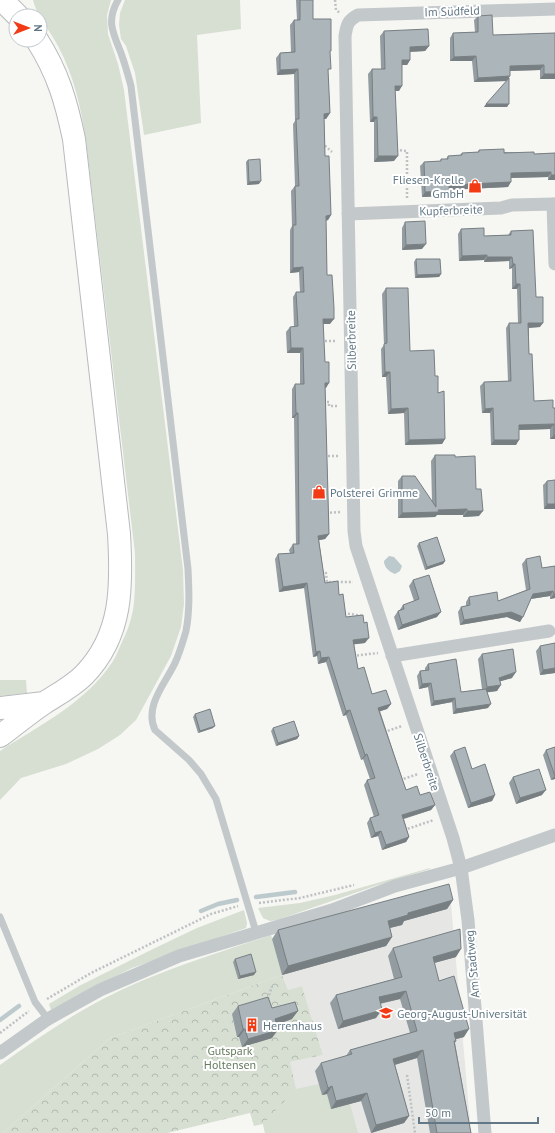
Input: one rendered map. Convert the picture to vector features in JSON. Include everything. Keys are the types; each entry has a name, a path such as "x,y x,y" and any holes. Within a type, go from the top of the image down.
{"highway":[{"path":"2,0 10,8"},
{"path":"0,736 45,702 70,687 84,675 104,647 117,613 120,593 121,566 119,534 74,139 66,104 57,76 41,48"},
{"path":"0,708 45,702"}],"street":[{"name":"Im Südfeld","path":"351,19 358,15 373,14 555,9"},
{"name":"Silberbreite","path":"351,19 347,24 345,36 354,531 356,546 367,581 446,816 461,868"},
{"name":"Kupferbreite","path":"348,214 501,208 512,205 554,204 555,264"},
{"path":"391,654 549,631"},
{"path":"0,1053 48,1019 100,990 179,956 332,910 396,886 461,868 555,836"},
{"name":"Am Stadtweg","path":"461,868 468,920 486,1133"}],"lane":[{"path":"118,0 114,6 111,26 126,68 130,86 188,569 189,614 186,629 182,646 152,708 152,724 155,730 189,760 201,774 216,799 256,932"},
{"path":"0,917 35,1002 48,1019"}],"path":[{"path":"394,150 407,151 407,212"},
{"path":"319,574 326,573 327,582 367,581"},
{"path":"341,613 379,618"},
{"path":"351,656 391,654"},
{"path":"382,733 414,722"},
{"path":"397,781 430,770"},
{"path":"402,830 446,816"},
{"path":"269,1005 268,998 272,986"},
{"path":"407,1075 415,1133"}],"shaded area":[{"path":"389,556 394,557 402,566 400,571 395,574 389,571 385,565 384,561"},
{"name":"Georg-August-Universität","path":"450,892 471,1133 265,1133 263,1124 290,1062 323,1055 302,986 288,990 282,975 272,939"}],"green space":[{"path":"33,0 111,0 107,15 108,34 118,64 124,90 183,570 184,604 181,627 171,656 136,720 120,735 98,749 66,764 21,778 0,800 0,751 62,712 103,675 114,659 127,630 133,610 135,589 135,553 84,128 73,80 64,57 48,29 48,8 36,8"},
{"path":"125,0 240,0 241,29 197,35 201,123 144,135 135,73 126,46 121,39 119,25 120,13"},
{"path":"0,680 26,680 27,693 0,696"},
{"path":"430,868 277,920 270,921 263,918 258,908 300,903 335,895"},
{"path":"244,910 247,923 246,928 132,968 51,1010 49,1004 79,986 197,928"},
{"path":"271,935 282,975 110,1038 3,1133 0,1133 0,1065 64,1021 91,1005 125,988 187,964"},
{"name":"Gutspark Holtensen","path":"282,975 288,990 302,986 323,1055 290,1062 296,1089 263,1124 254,1126 250,1113 167,1133 3,1133 110,1038"},
{"path":"319,1084 322,1095 346,1089 358,1133 265,1133 263,1124 296,1089"}],"building":[{"path":"300,0 313,0 313,19 331,19 331,69 328,69 330,113 324,114 325,156 329,156 331,215 326,216 327,275 332,275 334,319 323,319 325,362 329,362 329,383 325,383 329,534 318,536 325,583 338,581 339,595 343,594 346,617 363,615 364,623 367,622 369,638 353,640 358,669 364,667 372,694 386,690 391,704 378,708 406,790 417,786 420,795 430,792 435,805 402,815 409,837 386,845 381,831 375,833 370,818 379,815 367,780 375,778 367,754 365,755 350,710 346,711 329,657 321,658 320,651 316,652 307,583 283,587 278,554 294,553 293,544 299,544 298,413 296,413 295,384 304,384 303,348 291,348 290,327 298,326 296,292 304,292 303,267 293,268 293,225 296,225 295,186 299,186 296,119 299,119 298,69 280,70 280,53 295,52 294,20 300,20"},
{"path":"492,15 493,35 555,33 555,74 544,74 544,65 510,66 510,76 478,78 476,56 454,57 453,33 478,32 478,16"},
{"path":"428,29 429,46 410,47 410,60 402,60 402,86 395,86 398,156 378,156 377,117 373,117 372,69 385,69 384,31"},
{"path":"509,78 509,104 486,104"},
{"path":"504,149 504,153 555,153 555,175 551,175 551,172 511,173 511,182 449,185 449,191 425,192 424,162 441,161 441,159 448,159 448,156 479,152 479,150"},
{"path":"260,159 261,181 249,182 248,160"},
{"path":"425,221 426,244 406,245 405,222"},
{"path":"484,228 484,236 511,235 511,231 533,230 536,297 543,297 543,323 528,323 529,354 532,354 534,401 553,400 553,408 555,408 555,435 554,424 519,425 519,440 494,440 493,408 485,409 484,382 511,381 509,323 521,323 520,284 516,284 515,264 513,264 512,257 487,257 487,255 462,256 461,229"},
{"path":"416,259 440,259 441,274 417,275"},
{"path":"386,288 408,288 410,351 434,350 435,376 438,376 438,393 444,391 445,439 409,440 408,408 391,409 390,372 385,372 384,344 387,343"},
{"path":"435,455 455,455 455,457 475,456 476,489 481,489 483,511 467,511 467,509 438,510 439,512 402,513 402,476 415,476 436,507"},
{"path":"555,480 555,504 547,504 547,481"},
{"path":"437,537 445,561 427,567 419,543"},
{"path":"540,556 542,568 555,566 555,594 553,591 533,594 523,617 511,612 464,620 461,607 470,605 469,597 497,592 498,601 530,589 526,559"},
{"path":"429,575 441,612 402,625 398,611 404,609 403,605 419,599 413,580"},
{"path":"555,643 555,668 543,670 540,646"},
{"path":"513,649 516,672 499,678 501,685 487,687 482,654"},
{"path":"456,659 461,692 486,689 491,704 456,709 455,698 434,701 431,683 422,684 420,671 429,670 428,664"},
{"path":"210,709 215,726 200,731 195,714"},
{"path":"294,721 299,736 278,743 273,728"},
{"path":"465,747 472,769 485,764 495,795 471,803 454,751"},
{"path":"555,747 555,776 546,750"},
{"path":"539,769 546,790 520,798 513,777"},
{"path":"449,884 453,900 408,913 408,915 388,921 392,937 288,966 278,930"},
{"path":"460,929 461,949 433,957 439,981 454,976 469,1029 454,1033 456,1041 454,1041 471,1133 437,1133 423,1050 393,1059 409,1116 376,1125 367,1093 336,1101 332,1086 328,1088 321,1063 352,1054 350,1050 417,1031 406,991 379,997 382,1010 343,1021 336,995 402,977 393,948"},
{"path":"251,954 256,972 240,976 235,959"},
{"path":"268,997 272,1008 295,1002 298,1011 275,1019 278,1030 248,1039 245,1029 243,1029 238,1006"}],"waterway":[{"path":"256,897 295,892"},
{"path":"201,911 218,904 237,900"},
{"path":"0,1020 19,1006"}],"place":[{"name":"Fliesen-Krelle GmbH","path":"475,186"},
{"name":"Polsterei Grimme","path":"319,492"},
{"name":"Georg-August-Universität","path":"386,1013"},
{"name":"Herrenhaus","path":"252,1025"}]}
